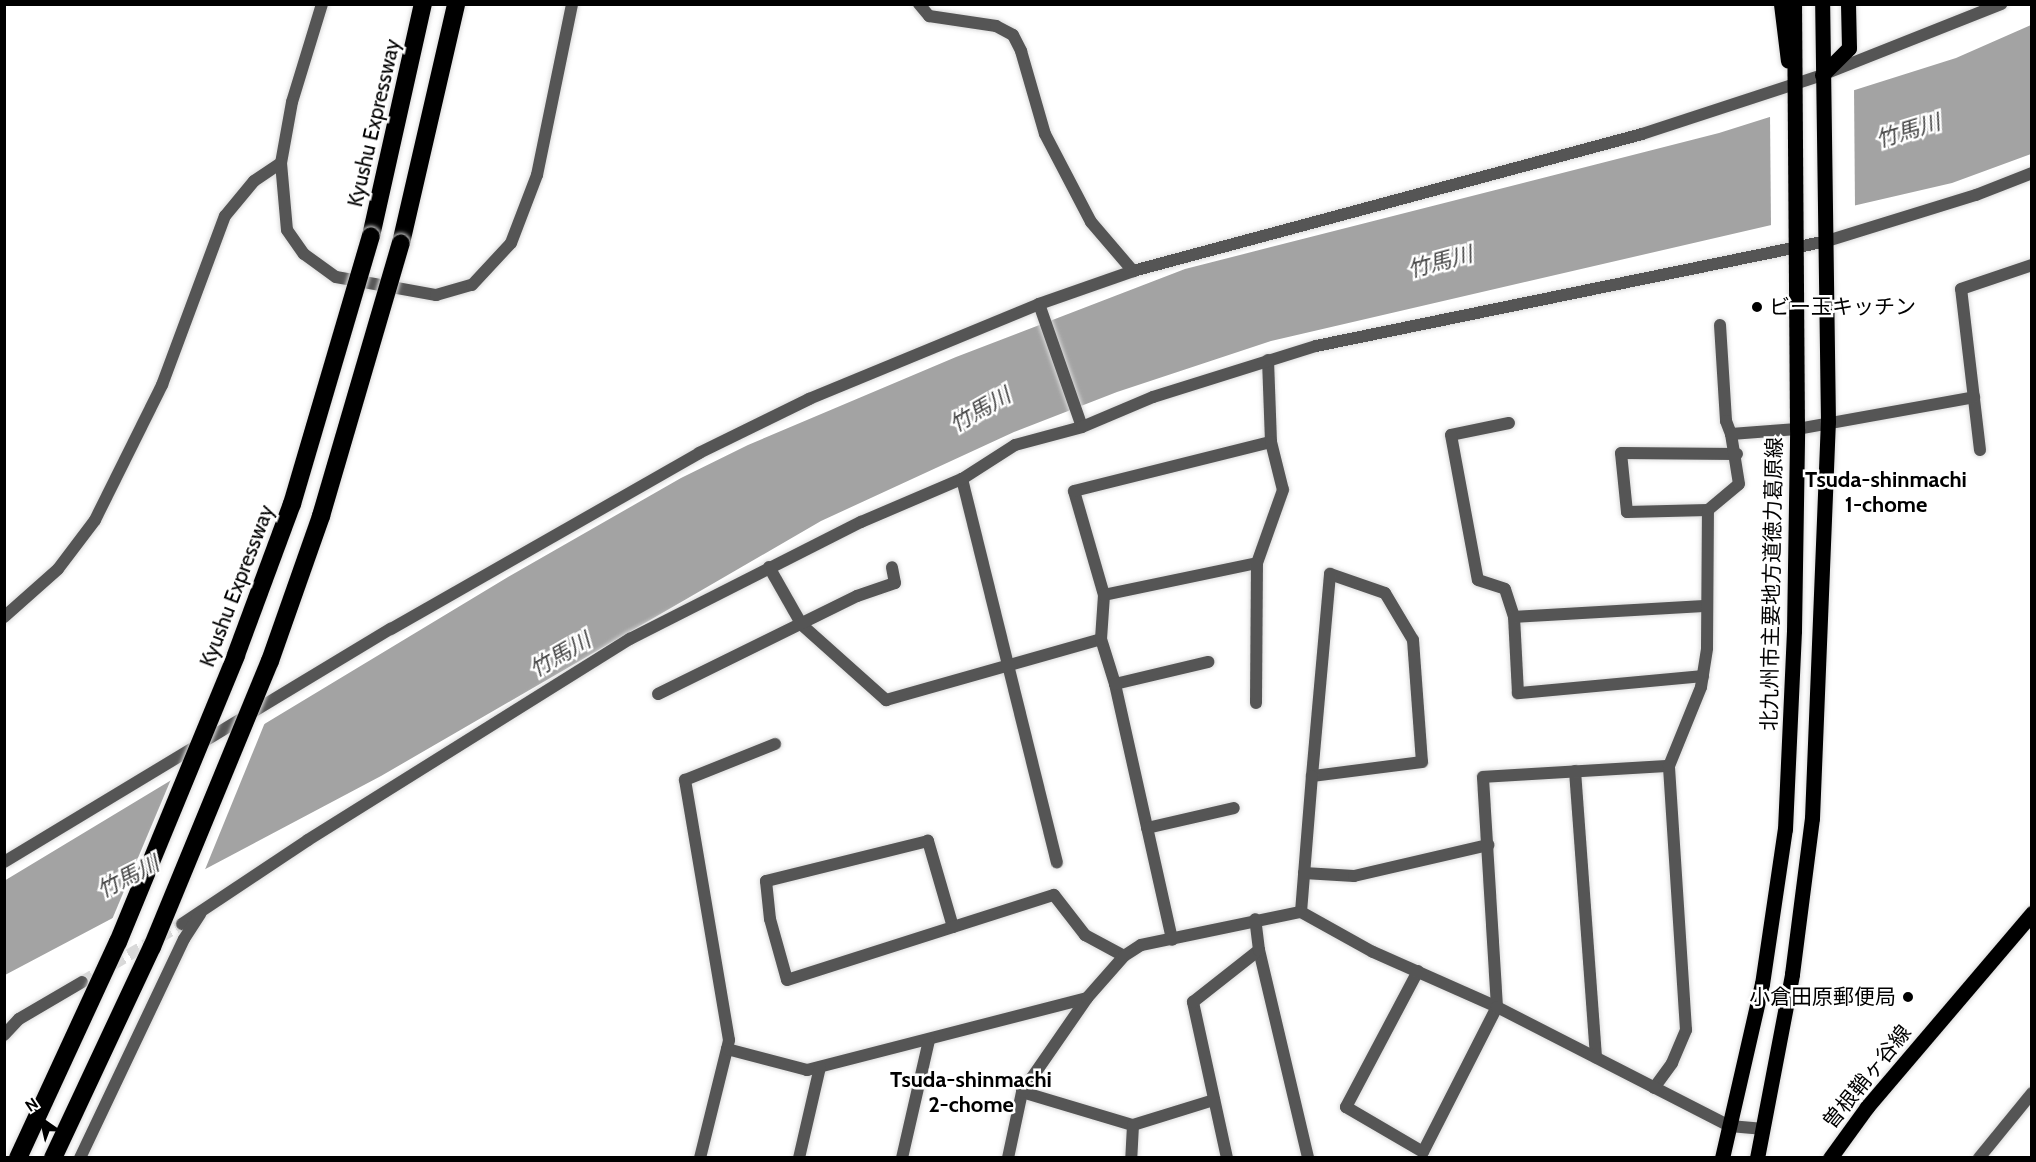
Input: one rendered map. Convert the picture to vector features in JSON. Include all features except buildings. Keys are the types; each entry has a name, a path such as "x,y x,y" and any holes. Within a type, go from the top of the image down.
{"highway":[{"name":"Kyushu Expressway","path":"18,1158 118,942 236,655 292,504 371,236 423,4"},
{"path":"53,1158 152,947 270,661 321,516 401,243 456,4"}],"main road":[{"path":"1781,4 1782,36 1794,84"},
{"name":"北九州市主要地方道徳力葛原線","path":"1722,1158 1762,984 1785,829 1794,631 1797,429 1794,4"},
{"path":"1757,1158 1792,974 1812,818 1828,422 1822,4"},
{"path":"1822,82 1849,48 1848,4"},
{"name":"曽根鞘ヶ谷線","path":"1830,1158 1867,1107 2031,913"}],"street":[{"path":"322,4 292,102 281,163 287,230 304,254 336,277 436,296 472,285 511,243 537,175 572,4"},
{"path":"919,4 929,16 996,26 1013,35 1022,51 1045,134 1091,222 1133,271"},
{"path":"4,862 391,629 699,453 809,399 1039,304 1133,271 1642,134 1794,84 1822,82 2001,4"},
{"path":"4,617 58,570 95,520 162,385 225,216 254,181 281,163"},
{"path":"182,924 308,840 630,639 769,567 962,479 1015,445 1082,427 1153,397 1316,346 1795,245 1827,233 2031,173"},
{"path":"1980,450 1961,288 2031,265"},
{"path":"1039,304 1082,427"},
{"path":"1720,325 1726,421 1737,454 1739,484 1708,510 1627,512 1621,453 1737,454"},
{"path":"1256,703 1257,563 1284,490 1272,442 1268,360"},
{"path":"1731,434 1797,429 1974,397"},
{"path":"1509,423 1451,435 1478,580 1504,589 1514,617 1518,693 1703,676"},
{"path":"1172,940 1115,684 1101,639 1104,595 1074,491 1272,442"},
{"path":"962,479 1057,862"},
{"path":"1654,1088 1672,1064 1686,1030 1669,766 1703,676 1707,606 1708,510"},
{"path":"1104,595 1257,563"},
{"path":"769,567 802,625 886,700 1008,663 1101,639"},
{"path":"658,694 857,596 895,583 892,567"},
{"path":"1301,912 1312,776 1330,574 1385,593 1413,640 1422,762 1312,776"},
{"path":"1514,617 1707,606"},
{"path":"1115,684 1208,662"},
{"path":"700,1158 729,1041 685,780 775,744"},
{"path":"1418,971 1347,1107 1423,1152 1497,1007 1484,777 1669,766"},
{"path":"1575,771 1596,1057"},
{"path":"1147,828 1234,808"},
{"path":"953,927 928,841 766,881 770,919 787,980 1054,895 1085,935 1124,956"},
{"path":"1304,873 1354,876 1488,845"},
{"path":"1008,1158 1022,1092 1087,999 1124,956 1142,945 1172,940 1255,919 1301,912 1373,952 1497,1007 1730,1126 1764,1129"},
{"path":"80,1158 184,939 201,913"},
{"path":"1255,919 1260,950 1308,1158"},
{"path":"1227,1158 1193,1002 1260,950"},
{"path":"4,1035 19,1019 82,982"},
{"path":"727,1049 807,1071 1087,999"},
{"path":"902,1158 929,1040"},
{"path":"799,1158 820,1067"},
{"path":"1022,1092 1133,1125 1214,1100"},
{"path":"1979,1158 2031,1093"},
{"path":"1131,1158 1133,1125"}],"water":[{"name":"竹馬川","path":"2031,25 2031,154 1952,183 1271,341 1117,392 1014,432 821,521 381,776 5,975 4,881 508,577 681,478 748,445 956,357 1185,269 1719,133 1956,58"}],"pier":[{"path":"1854,87 1855,208 1771,228 1770,114"},
{"path":"266,720 204,872 111,922 172,777"}],"tunnel":[{"path":"82,982 182,924"}],"place":[{"name":"ビー玉キッチン","path":"1757,307"},
{"name":"小倉田原郵便局","path":"1908,997"}],"district":[{"name":"Tsuda-shinmachi 1-chome","path":"1886,492"},
{"name":"Tsuda-shinmachi 2-chome","path":"971,1092"}]}
